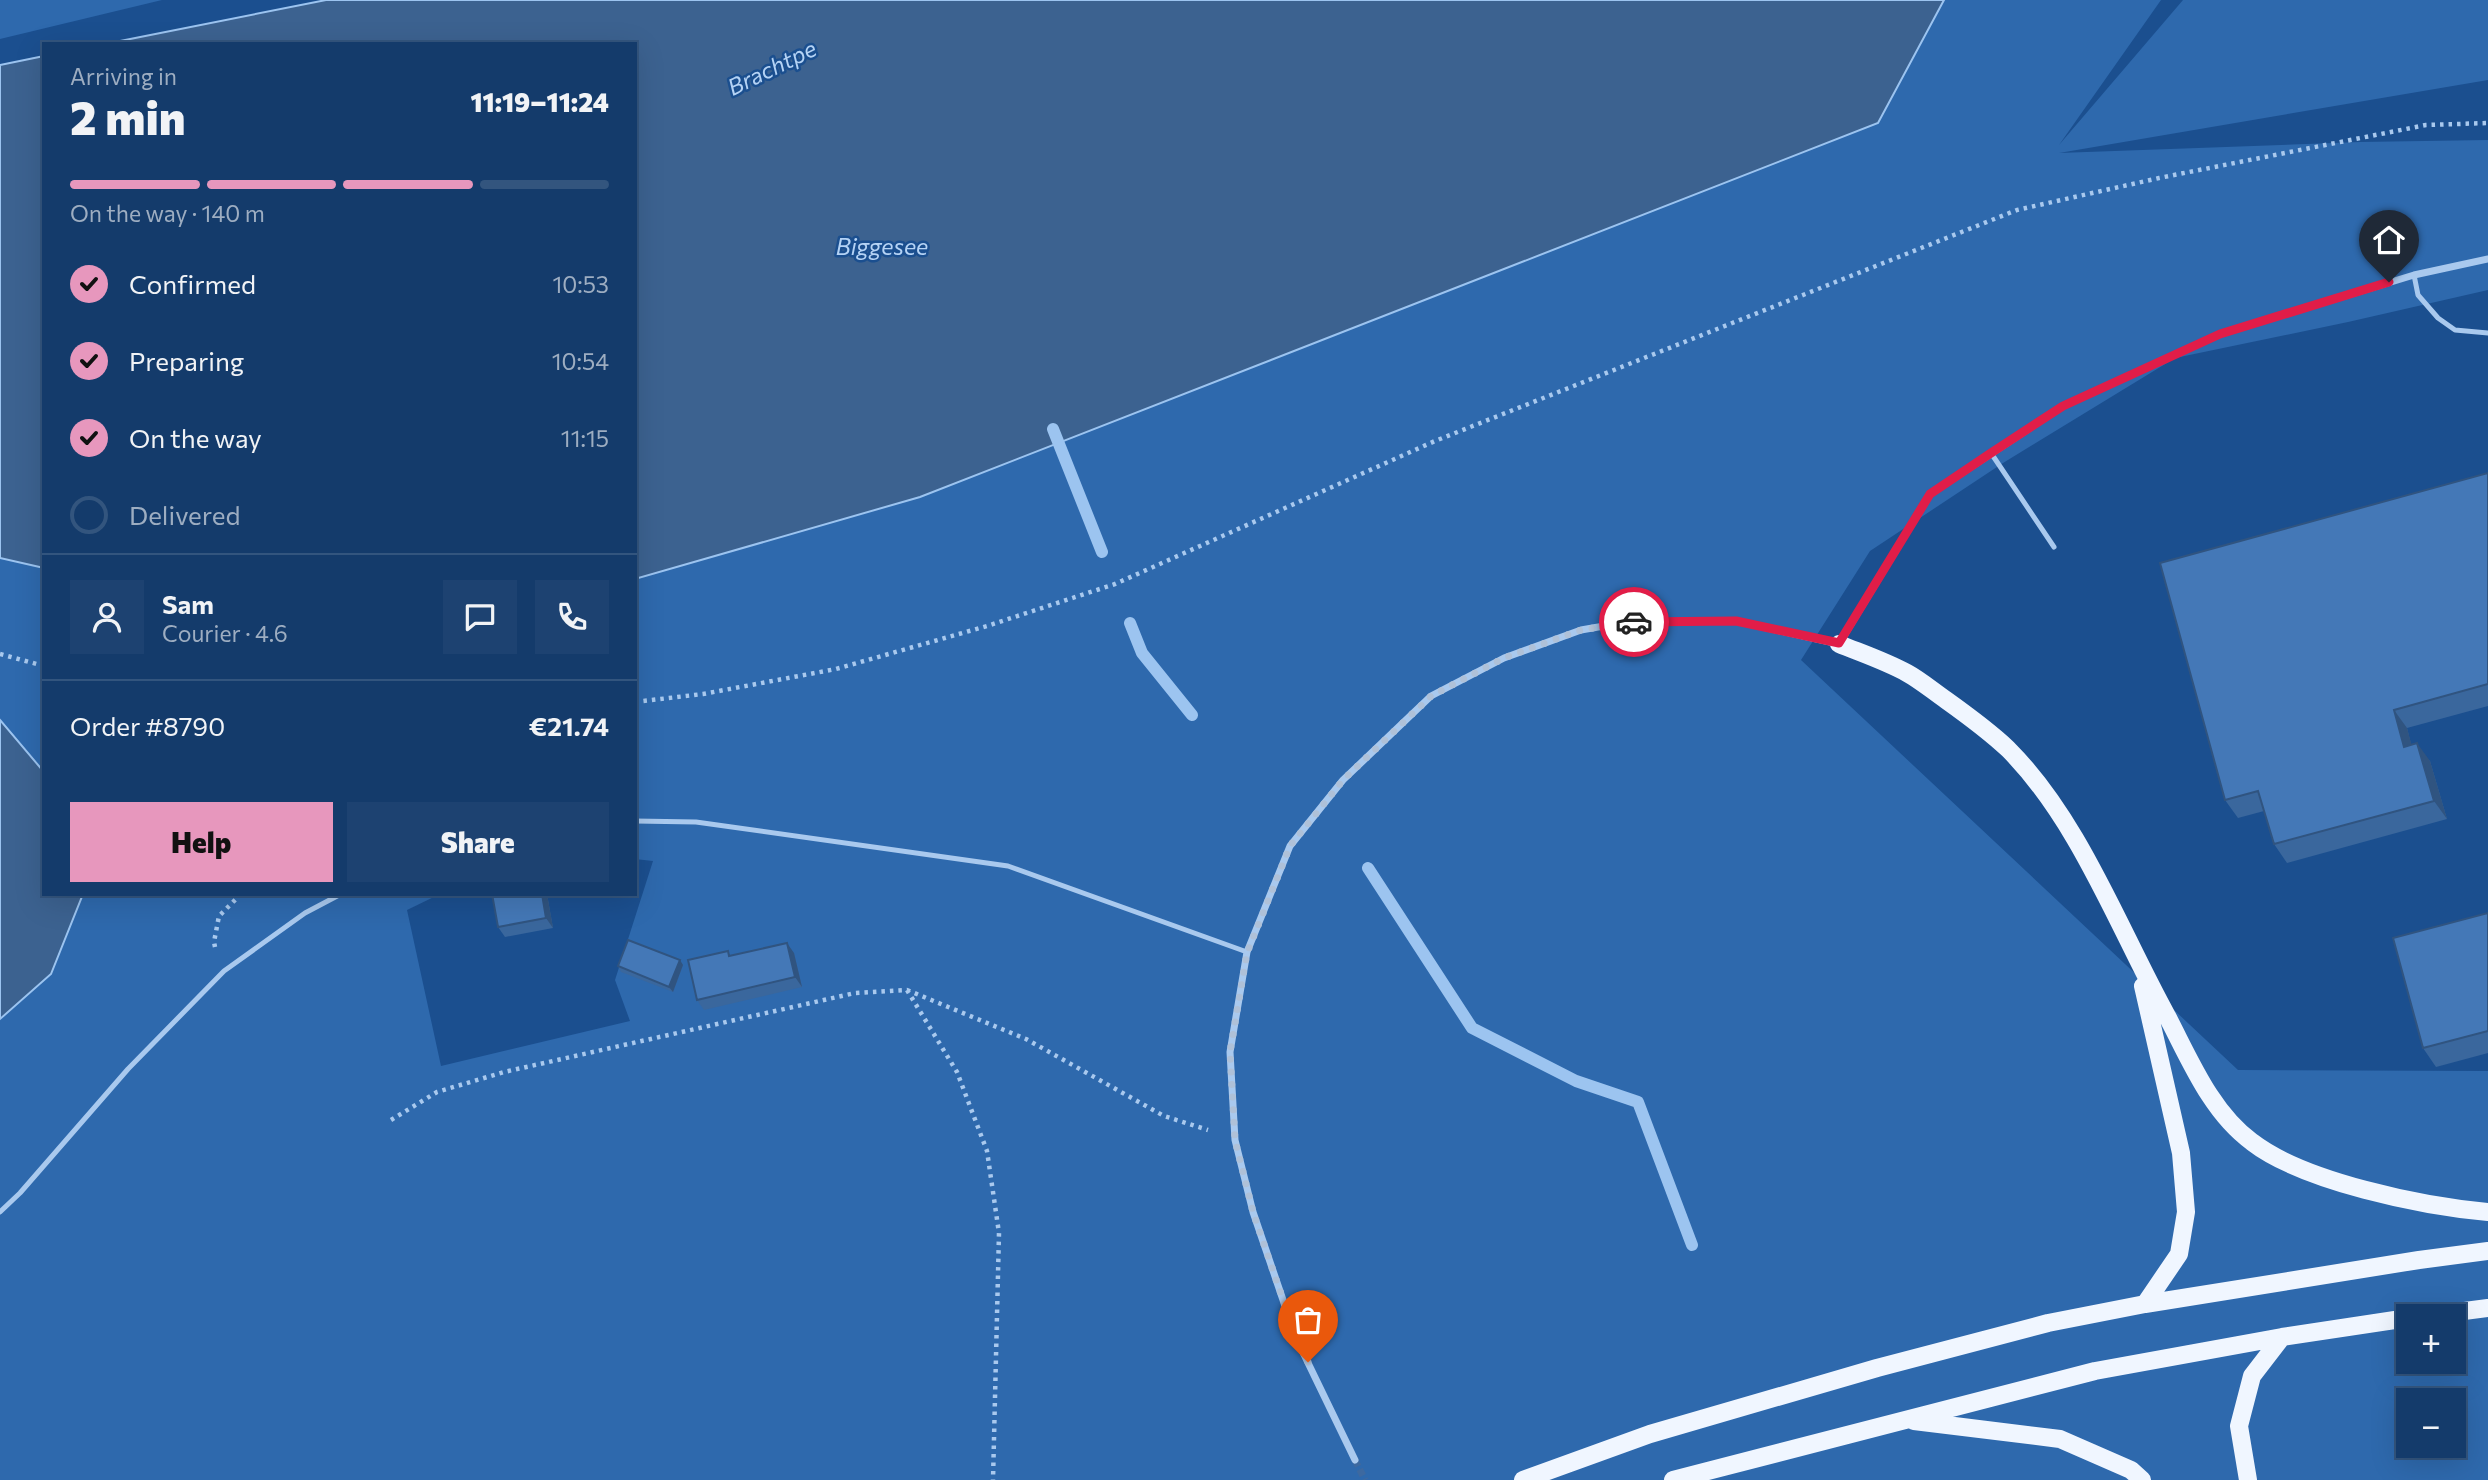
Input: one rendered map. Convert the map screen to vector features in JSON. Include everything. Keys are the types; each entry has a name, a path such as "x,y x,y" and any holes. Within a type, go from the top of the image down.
{"main road":[{"path":"1839,643 1908,673 1971,718 2008,750 2044,793 2092,869 2137,962 2215,1105 2251,1142 2297,1168 2368,1190 2459,1209 2488,1212"},
{"path":"2137,962 2180,1153 2186,1212 2179,1254 2145,1304"},
{"path":"1523,1480 1650,1434 1877,1368 2048,1324 2145,1304 2419,1259 2488,1251"},
{"path":"2466,1311 2488,1308"},
{"path":"1673,1480 2095,1371 2281,1337 2396,1320"},
{"path":"2248,1480 2239,1426 2252,1376 2281,1337"},
{"path":"1904,1420 2060,1439 2131,1470 2142,1480"}],"street":[{"path":"1355,1460 1296,1338 1253,1212 1235,1140 1230,1052 1247,953 1290,846 1343,780 1431,696 1504,658 1581,630 1627,622 1736,621 1839,643 1930,494 2063,406 2220,334 2414,275 2488,259"}],"lane":[{"path":"2414,275 2418,295 2438,318 2455,330 2488,333"},
{"path":"1991,453 2054,547"},
{"path":"637,821 696,822 1008,866 1247,953"},
{"path":"0,1212 20,1194 128,1069 224,971 305,912 337,896"}],"path":[{"path":"637,702 703,694 835,669 987,626 1115,584 1435,441 2017,211 2172,175 2426,125 2488,123"},
{"path":"0,654 42,665"},
{"path":"224,971 214,942 219,916 239,896"},
{"path":"906,990 957,1072 987,1151 999,1233 993,1480"},
{"path":"391,1120 437,1092 504,1072 855,993 906,990 1026,1039 1164,1116 1235,1140"}],"shaded area":[{"path":"0,0 162,0 0,39"},
{"path":"1944,0 2161,0 2059,145 2183,0 2488,0 2488,80 2059,153 2488,140 2488,290 2175,358 2003,463 1870,551 1801,660 2238,1070 2488,1071 2488,1480 0,1480 0,1019 51,974 82,896 436,896 407,910 441,1066 630,1021 615,980 653,861 637,859 637,578 920,497 1878,123"},
{"path":"0,558 42,568 42,770 0,720"}],"water":[{"name":"Biggesee","path":"326,0 1944,0 1878,123 920,497 637,578 637,42 115,42"},
{"path":"42,56 42,568 0,558 0,65"},
{"path":"0,720 42,770 42,896 82,896 51,974 0,1019"}],"building":[{"path":"2488,473 2488,684 2394,710 2404,747 2417,743 2434,801 2274,844 2258,791 2225,800 2160,563"},
{"path":"492,896 542,896 546,918 498,927"},
{"path":"2488,913 2488,1031 2423,1048 2393,938"},
{"path":"628,940 680,960 669,987 618,966"},
{"path":"787,943 795,977 697,1000 688,960 728,951 729,956"}],"waterway":[{"path":"1053,429 1102,552"},
{"path":"1130,623 1142,653 1192,715"},
{"path":"1368,868 1472,1028 1576,1081 1638,1102 1692,1245"}],"tunnel":[{"path":"1355,1460 1365,1480"}],"way so far":[{"path":"1308,1362 1296,1338 1253,1212 1235,1140 1230,1052 1247,953 1290,846 1343,780 1431,696 1504,658 1581,630 1634,622"}],"route":[{"path":"1634,622 1736,621 1839,643 1930,494 1991,453 2063,406 2220,334 2389,282"}],"water label":[{"name":"Brachtpe","path":"772,68"}]}
